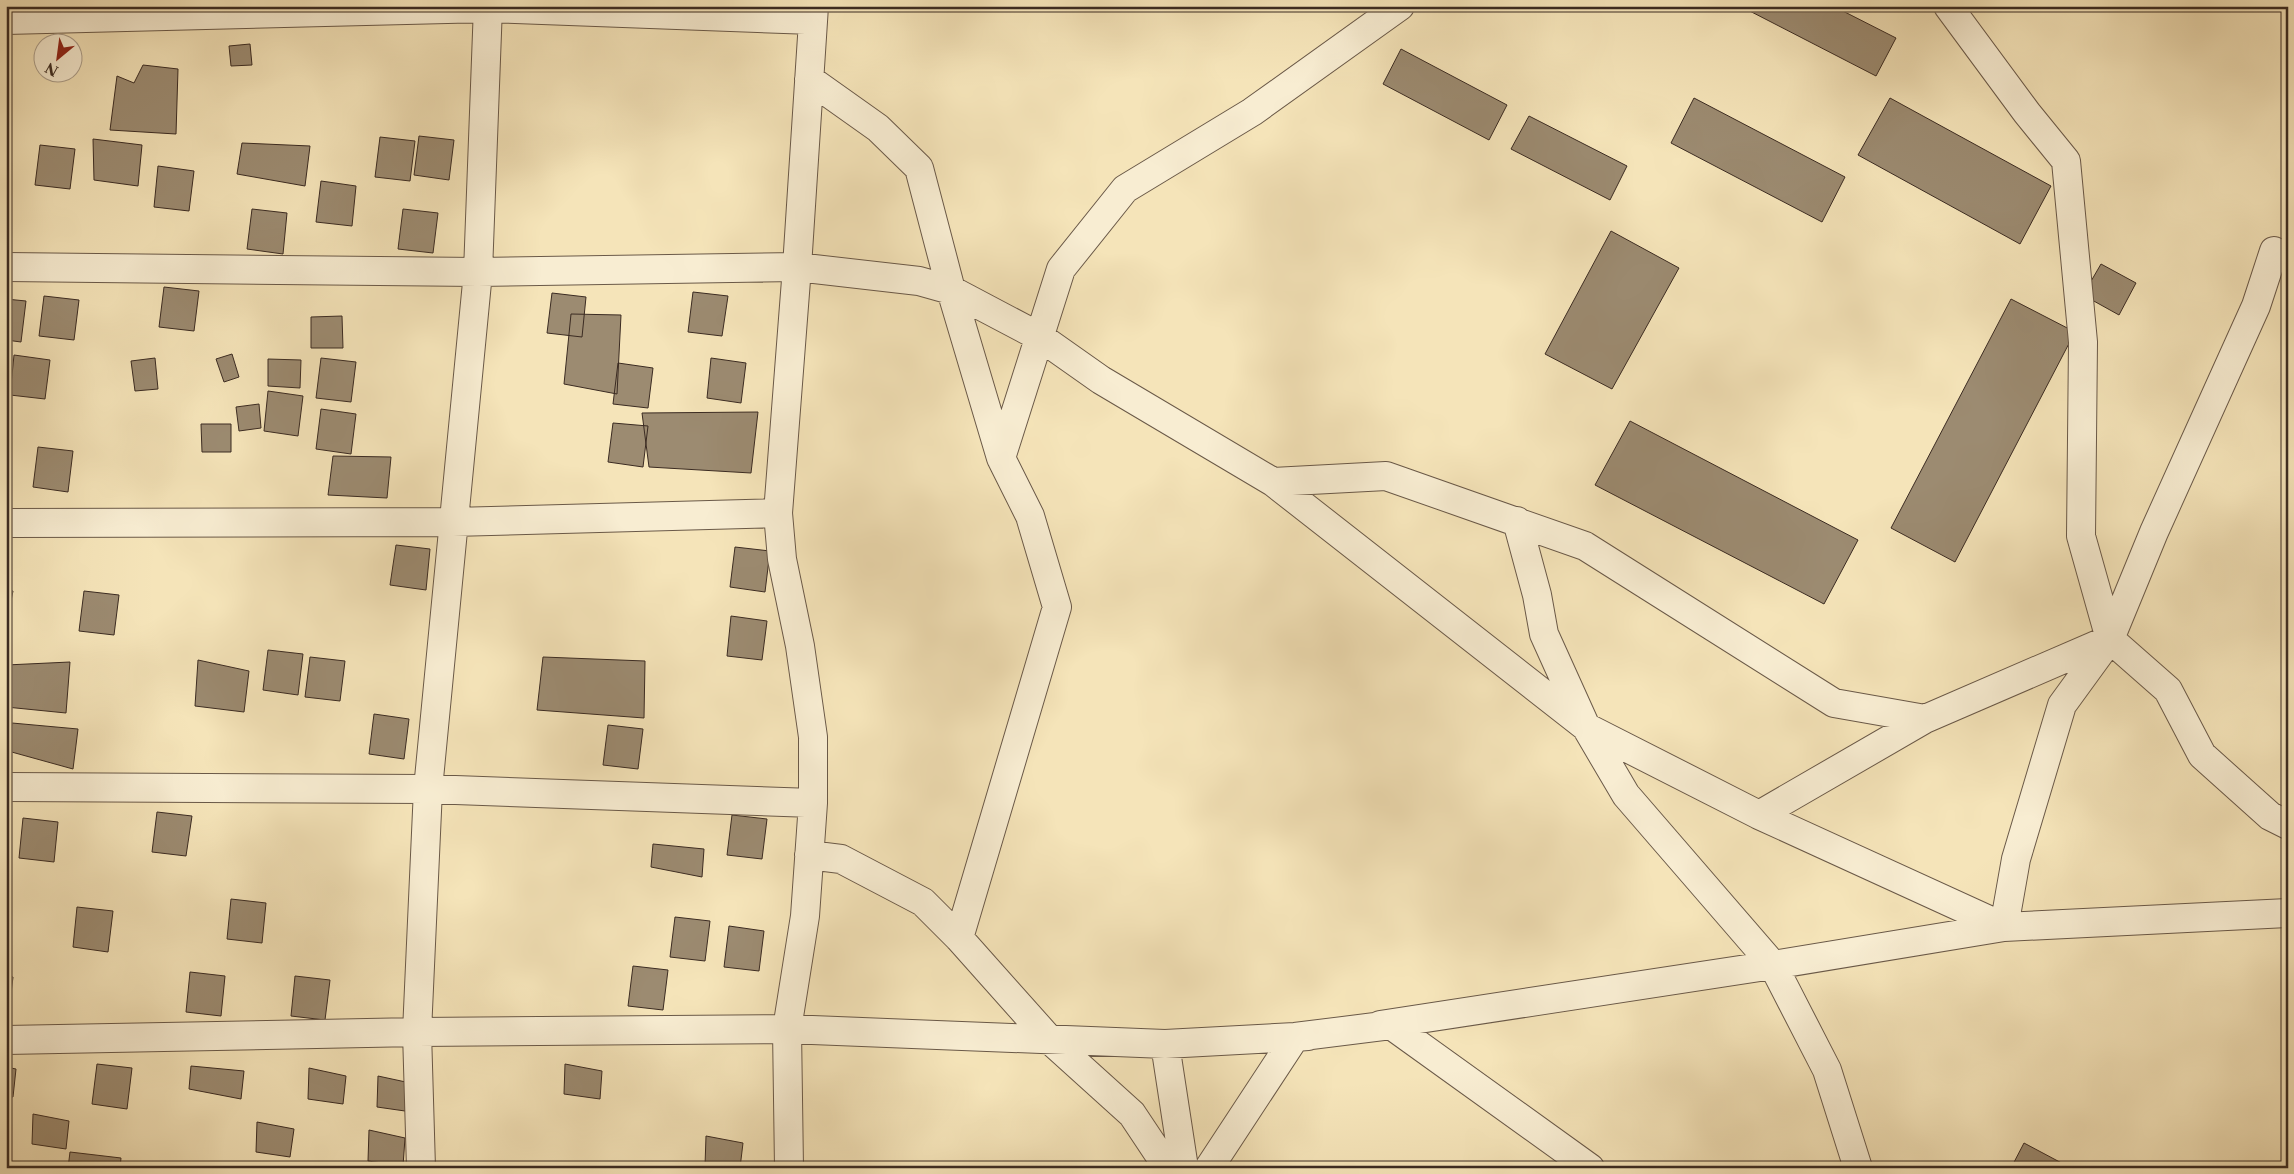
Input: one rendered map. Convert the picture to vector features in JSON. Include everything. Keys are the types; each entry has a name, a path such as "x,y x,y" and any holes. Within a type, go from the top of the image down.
{"street":[{"path":"1001,458 1061,269 1124,190 1252,112 1400,6"},
{"path":"1948,6 2027,113 2066,161 2083,342 2081,536 2110,639 2168,690 2202,755 2270,816 2288,825"},
{"path":"421,1168 417,1032 428,789 478,272 488,7"},
{"path":"6,20 488,7 814,13 778,513 782,559 800,646 813,737 813,803 805,916 787,1029 789,1168"},
{"path":"809,79 878,128 919,168 951,290 1001,458 1030,516 1057,607 959,938"},
{"path":"2004,927 2016,859 2062,705 2110,639 2154,532 2256,306 2274,251"},
{"path":"6,267 478,272 797,267 919,281 951,290 1040,337 1101,380 1273,482 1586,727 1759,815 2004,927"},
{"path":"1273,482 1386,476 1517,521 1585,546 1834,703 1925,719"},
{"path":"6,523 453,522 778,513"},
{"path":"1517,521 1537,595 1544,634 1586,727 1626,795 1773,965 1827,1070 1858,1168"},
{"path":"1759,815 1925,719 2110,639"},
{"path":"6,787 428,789 813,803"},
{"path":"809,855 841,859 923,902 959,938 1049,1039 1132,1114 1168,1168"},
{"path":"1208,1168 1295,1038 1773,965 2004,927 2288,914"},
{"path":"6,1040 417,1032 787,1029 1164,1044 1295,1038 1391,1025 1590,1168"},
{"path":"1164,1044 1184,1168"}],"building":[{"path":"1740,6 1833,6 1896,38 1876,76"},
{"path":"250,44 252,65 231,66 229,46"},
{"path":"1401,49 1507,105 1489,140 1383,84"},
{"path":"143,65 178,69 176,134 110,130 117,76 134,83"},
{"path":"1694,98 1845,177 1822,222 1671,143"},
{"path":"1890,98 2051,186 2020,244 1858,155"},
{"path":"1529,116 1627,166 1610,200 1511,149"},
{"path":"419,136 454,140 449,180 414,175"},
{"path":"380,137 415,141 410,181 375,177"},
{"path":"93,139 142,145 138,186 94,180"},
{"path":"242,143 310,146 305,186 237,174"},
{"path":"40,145 75,149 70,189 35,185"},
{"path":"158,166 194,171 189,211 154,207"},
{"path":"321,181 356,186 352,226 316,222"},
{"path":"252,209 287,213 283,254 247,249"},
{"path":"403,209 438,213 433,253 398,249"},
{"path":"1611,231 1679,268 1612,389 1545,354"},
{"path":"2101,264 2136,283 2119,315 2083,295"},
{"path":"164,287 199,291 194,331 159,327"},
{"path":"693,292 728,296 722,336 688,332"},
{"path":"552,293 586,297 582,337 547,333"},
{"path":"44,296 79,300 74,340 39,336"},
{"path":"6,299 26,301 21,342 6,340"},
{"path":"2011,299 2075,332 1955,562 1891,528"},
{"path":"571,314 621,315 617,394 564,384"},
{"path":"342,316 343,348 311,348 311,317"},
{"path":"232,354 239,377 224,382 216,359"},
{"path":"14,355 50,360 45,399 10,395"},
{"path":"155,358 158,389 135,391 131,361"},
{"path":"321,358 356,362 351,402 316,398"},
{"path":"711,358 746,363 741,403 707,398"},
{"path":"268,359 301,360 300,388 268,386"},
{"path":"618,363 653,368 648,408 613,404"},
{"path":"268,391 303,396 298,436 264,431"},
{"path":"259,404 261,428 239,431 236,407"},
{"path":"321,409 356,414 351,454 316,449"},
{"path":"758,412 751,473 649,467 642,413"},
{"path":"1630,421 1858,540 1824,604 1595,485"},
{"path":"613,423 648,426 643,467 608,462"},
{"path":"201,424 231,424 231,452 202,452"},
{"path":"38,447 73,451 68,492 33,487"},
{"path":"333,456 391,457 387,498 328,495"},
{"path":"396,545 430,549 426,590 390,585"},
{"path":"735,547 770,551 765,592 730,587"},
{"path":"6,590 13,591 6,625"},
{"path":"84,591 119,595 114,635 79,631"},
{"path":"731,616 767,621 762,660 727,656"},
{"path":"268,650 303,654 298,695 263,690"},
{"path":"310,657 345,661 340,701 305,697"},
{"path":"543,657 645,661 644,718 537,710"},
{"path":"198,660 249,671 244,712 195,706"},
{"path":"70,662 66,713 6,707 6,665"},
{"path":"374,714 409,719 404,759 369,754"},
{"path":"12,723 78,729 73,769 8,751"},
{"path":"608,725 643,729 638,769 603,765"},
{"path":"157,812 192,816 186,856 152,852"},
{"path":"732,815 767,819 762,859 727,855"},
{"path":"23,818 58,822 54,862 19,858"},
{"path":"653,844 704,849 702,877 651,867"},
{"path":"231,899 266,903 262,943 227,939"},
{"path":"77,907 113,911 108,952 73,947"},
{"path":"675,917 710,921 705,961 670,957"},
{"path":"729,926 764,931 759,971 724,967"},
{"path":"633,966 668,970 663,1010 628,1006"},
{"path":"190,972 225,976 221,1016 186,1012"},
{"path":"6,976 13,977 8,1017 6,1017"},
{"path":"295,976 330,980 325,1020 291,1016"},
{"path":"97,1064 132,1068 127,1109 92,1104"},
{"path":"565,1064 602,1071 600,1099 564,1094"},
{"path":"191,1066 244,1071 241,1099 189,1089"},
{"path":"6,1067 16,1069 13,1097 6,1096"},
{"path":"309,1068 346,1076 343,1104 308,1099"},
{"path":"378,1076 415,1084 412,1112 377,1107"},
{"path":"33,1114 69,1121 66,1149 32,1144"},
{"path":"257,1122 294,1129 290,1157 256,1152"},
{"path":"369,1130 405,1138 403,1166 368,1161"},
{"path":"706,1136 743,1143 740,1168 705,1166"},
{"path":"2024,1143 2071,1168 2011,1168"},
{"path":"70,1152 121,1158 120,1168 68,1168"}]}
